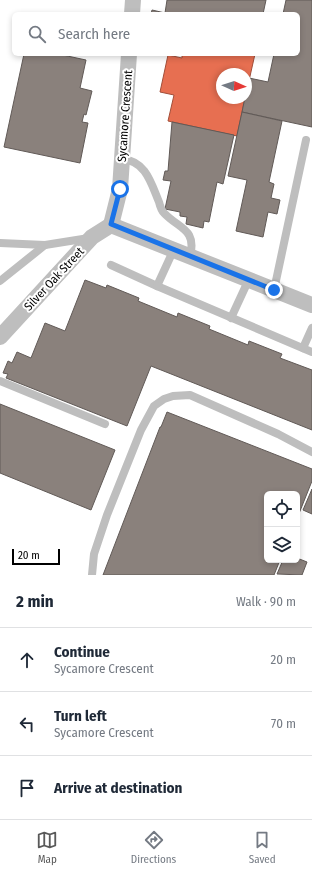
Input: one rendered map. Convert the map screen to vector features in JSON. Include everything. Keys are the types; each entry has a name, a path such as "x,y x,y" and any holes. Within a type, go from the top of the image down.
{"street":[{"path":"132,0 132,12"},
{"name":"Sycamore Crescent","path":"111,224 120,189 129,56"},
{"path":"111,224 312,305"},
{"name":"Silver Oak Street","path":"0,337 92,237 111,224"}],"lane":[{"path":"274,290 306,140"},
{"path":"122,159 134,161 143,168 163,213 189,234 193,244 190,256"},
{"path":"0,243 45,245 92,237"},
{"path":"0,281 45,245"},
{"path":"157,286 174,249"},
{"path":"111,265 312,352"},
{"path":"231,318 248,279"},
{"path":"303,348 312,328"},
{"path":"0,381 105,424"},
{"path":"92,575 94,554 107,515 142,430 154,406 164,399 178,395 190,395 278,434 312,452"}],"building: Shops":[{"path":"168,56 182,58 182,56 255,56 252,68 216,68 216,104 244,104 237,136 168,121 174,95 160,92"}],"building: Industry":[{"path":"167,0 266,0 263,12 165,12"},
{"path":"286,0 312,0 312,127 242,112 244,104 252,104 252,79 268,82 274,56 300,56 300,12 283,12"},
{"path":"24,56 67,56 86,60 80,88 92,91 86,115 84,114 82,122 88,123 80,163 4,147"},
{"path":"242,112 282,121 269,182 274,184 271,198 280,200 277,214 268,212 263,237 236,231 247,180 228,176"},
{"path":"172,122 234,135 223,184 217,182 209,222 204,221 203,228 186,224 187,217 180,216 180,212 165,209 171,181 163,180 165,171 168,171"},
{"path":"85,280 106,288 107,285 139,298 138,301 177,317 178,313 210,326 209,329 248,345 249,341 282,354 280,358 312,370 312,430 151,366 127,426 6,378 8,374 3,373 8,361 12,363 17,352 31,358 45,323 65,331"},
{"path":"0,404 115,450 91,510 0,473"},
{"path":"167,412 312,469 312,481 300,511 300,491 264,491 264,563 279,563 274,575 103,575"},
{"path":"312,489 312,514 303,510"},
{"path":"300,559 307,562 302,575 277,574 282,563 300,563"}],"route":[{"path":"120,189 111,224 274,290"}]}
